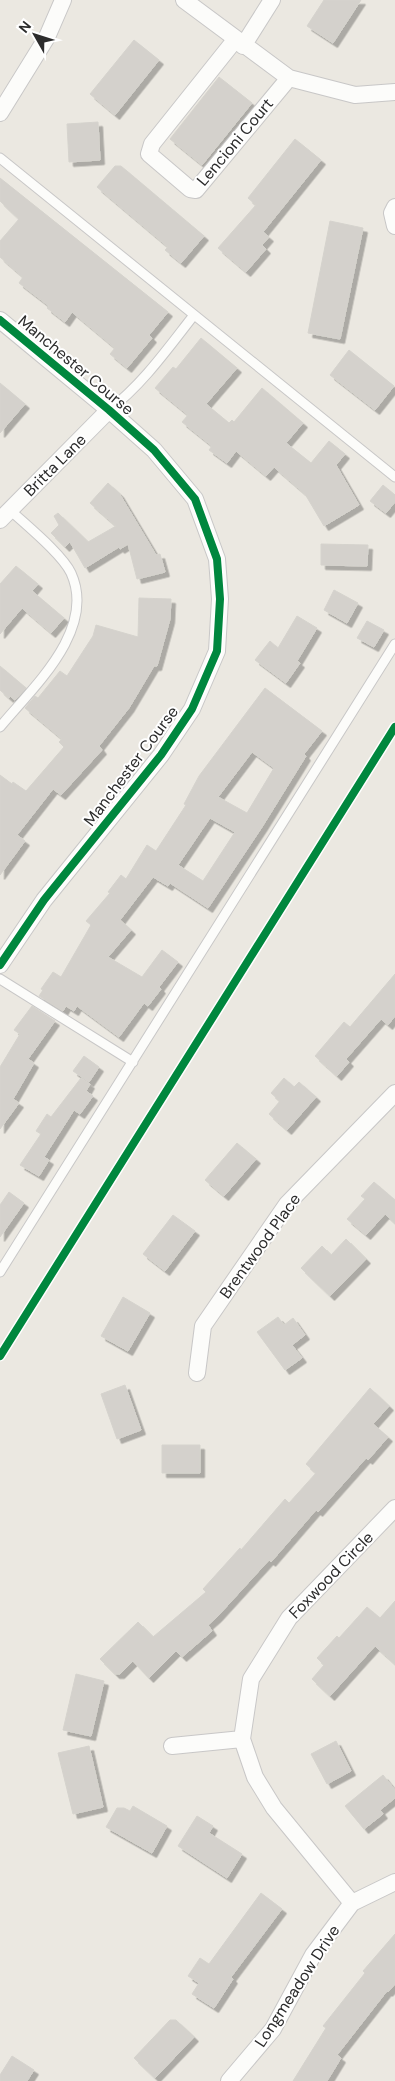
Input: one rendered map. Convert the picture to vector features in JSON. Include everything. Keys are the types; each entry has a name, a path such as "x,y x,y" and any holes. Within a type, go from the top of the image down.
{"street":[{"path":"0,113 47,37 63,0"},
{"path":"239,43 272,0"},
{"path":"191,2 239,43 289,78 355,94 395,92"},
{"name":"Lencioni Court","path":"239,43 152,144 149,154 190,189 196,190 289,78"},
{"path":"395,207 392,213 395,226"},
{"name":"Manchester Course","path":"0,321 109,410 154,450 195,499 217,559 220,599 217,651 192,709 162,755 44,900 0,964"},
{"name":"Britta Lane","path":"5,515 109,410"},
{"name":"Brentwood Place","path":"197,1372 203,1326 287,1204 395,1093"},
{"name":"Foxwood Circle","path":"352,1903 274,1808 255,1777 242,1739 251,1679 289,1618 395,1508"},
{"path":"172,1746 242,1739"},
{"name":"Longmeadow Drive","path":"229,2081 273,2030 313,1955 352,1903 395,1882"}],"lane":[{"path":"0,158 395,477"},
{"path":"109,410 142,380 194,315"},
{"path":"0,727 60,654 68,639 76,615 77,593 71,572 58,556 5,515"},
{"path":"0,1272 395,644"},
{"path":"0,979 133,1062"}],"building":[{"path":"324,0 361,0 333,43 307,26"},
{"path":"134,40 159,60 115,115 90,94"},
{"path":"219,77 252,103 202,165 170,139"},
{"path":"98,122 100,160 69,162 67,124"},
{"path":"295,139 321,160 263,232 269,237 262,245 266,249 246,272 218,248 256,205 248,198"},
{"path":"115,166 121,166 204,236 181,263 165,250 168,247 97,187"},
{"path":"0,178 168,312 149,335 152,338 127,368 110,354 115,348 72,312 65,322 47,308 49,306 19,283 23,277 0,257 0,241 19,219 0,201"},
{"path":"330,221 363,228 340,339 308,333"},
{"path":"201,338 237,368 206,404 229,423 232,420 234,422 262,388 303,423 286,443 311,463 329,441 345,454 336,465 359,505 324,526 305,494 274,467 266,476 236,451 227,463 209,450 212,446 182,422 188,415 155,388 173,367 176,369"},
{"path":"349,350 394,386 375,410 330,375"},
{"path":"0,383 25,404 0,433"},
{"path":"108,483 119,493 156,555 160,554 165,572 137,579 128,544 120,549 119,547 85,568 70,542 65,547 51,533 59,525 54,516 58,513 88,542 116,526 90,503"},
{"path":"383,485 395,495 395,502 386,513 370,501"},
{"path":"321,544 368,545 367,566 321,565"},
{"path":"16,566 38,584 32,591 64,618 51,633 22,608 0,634 0,584"},
{"path":"334,590 358,603 347,623 324,610"},
{"path":"139,598 171,599 170,619 157,666 154,666 129,708 99,746 102,750 61,795 53,789 17,835 25,841 0,875 0,775 26,791 64,747 59,742 62,739 25,708 35,696 38,698 60,671 67,676 93,636 96,625 138,637"},
{"path":"297,616 317,628 297,661 300,663 286,683 255,660 270,641 278,648"},
{"path":"367,621 384,630 374,647 357,638"},
{"path":"0,666 26,688 15,700 10,696 9,698 0,690"},
{"path":"265,688 322,731 304,754 306,756 262,827 208,908 170,883 168,886 153,877 120,920 131,930 108,957 142,977 162,950 178,962 159,987 161,989 148,1006 144,1003 119,1037 77,1006 74,1011 66,1006 63,1011 39,996 43,990 41,989 53,972 61,977 91,925 86,921 110,893 108,892 121,875 126,879 147,845 156,851 186,805 184,804 199,776","holes":["252,752 274,768 247,813 218,797","210,818 235,832 203,881 178,865"]},
{"path":"395,974 395,1016 388,1025 381,1019 346,1059 349,1062 337,1076 315,1056 344,1022 350,1027"},
{"path":"32,1006 55,1021 28,1059 34,1063 13,1099 19,1103 0,1129 0,1067 20,1034 14,1030"},
{"path":"84,1056 99,1067 89,1082 73,1071"},
{"path":"81,1078 90,1084 86,1091 93,1096 80,1114 74,1110 44,1157 49,1160 39,1176 20,1165 41,1134 36,1131 47,1114 51,1117"},
{"path":"284,1078 294,1087 299,1082 316,1097 287,1130 269,1114 280,1101 271,1093"},
{"path":"237,1143 256,1159 224,1196 205,1180"},
{"path":"374,1182 395,1200 395,1223 385,1214 366,1235 347,1219 365,1199 361,1196"},
{"path":"9,1192 24,1203 0,1237 0,1205"},
{"path":"173,1215 195,1231 165,1271 143,1254"},
{"path":"346,1239 366,1259 330,1296 301,1268 322,1246 331,1255"},
{"path":"123,1297 150,1313 128,1351 101,1336"},
{"path":"278,1317 284,1325 293,1318 305,1335 292,1345 302,1358 285,1370 257,1332"},
{"path":"125,1385 141,1430 117,1439 101,1394"},
{"path":"370,1388 389,1406 373,1424 388,1437 368,1460 366,1458 318,1512 316,1510 271,1562 269,1560 208,1625 212,1631 182,1657 176,1651 149,1678 133,1661 120,1674 115,1674 100,1659 138,1622 153,1637 206,1592 203,1589 240,1548 241,1550 285,1499 289,1503 316,1473 306,1464"},
{"path":"162,1445 200,1445 200,1473 162,1473"},
{"path":"395,1601 395,1664 375,1646 330,1696 312,1679 324,1665 317,1658 337,1636 339,1638 367,1607 380,1618"},
{"path":"76,1674 104,1681 91,1736 63,1730"},
{"path":"336,1741 351,1771 327,1784 311,1754"},
{"path":"89,1746 103,1807 73,1814 58,1753"},
{"path":"383,1775 395,1790 395,1798 380,1810 383,1814 364,1829 345,1806"},
{"path":"133,1806 167,1826 152,1853 106,1827 117,1808 124,1808 130,1811"},
{"path":"197,1816 213,1826 209,1833 242,1854 227,1878 178,1846"},
{"path":"261,1893 282,1909 231,1977 233,1979 214,2008 192,1994 199,1983 188,1976 200,1958 209,1964"},
{"path":"395,1934 395,1984 387,1991 337,2055 341,2058 327,2081 293,2081 326,2028 323,2026 365,1973 363,1971"},
{"path":"170,2020 176,2020 194,2037 155,2078 134,2058"},
{"path":"12,2056 34,2070 27,2081 0,2081 0,2075"}],"cycle path":[{"path":"0,320 109,410 154,450 195,499 217,559 220,599 217,651 192,709 161,755 44,900 0,965"},
{"path":"0,1356 395,727"}]}
